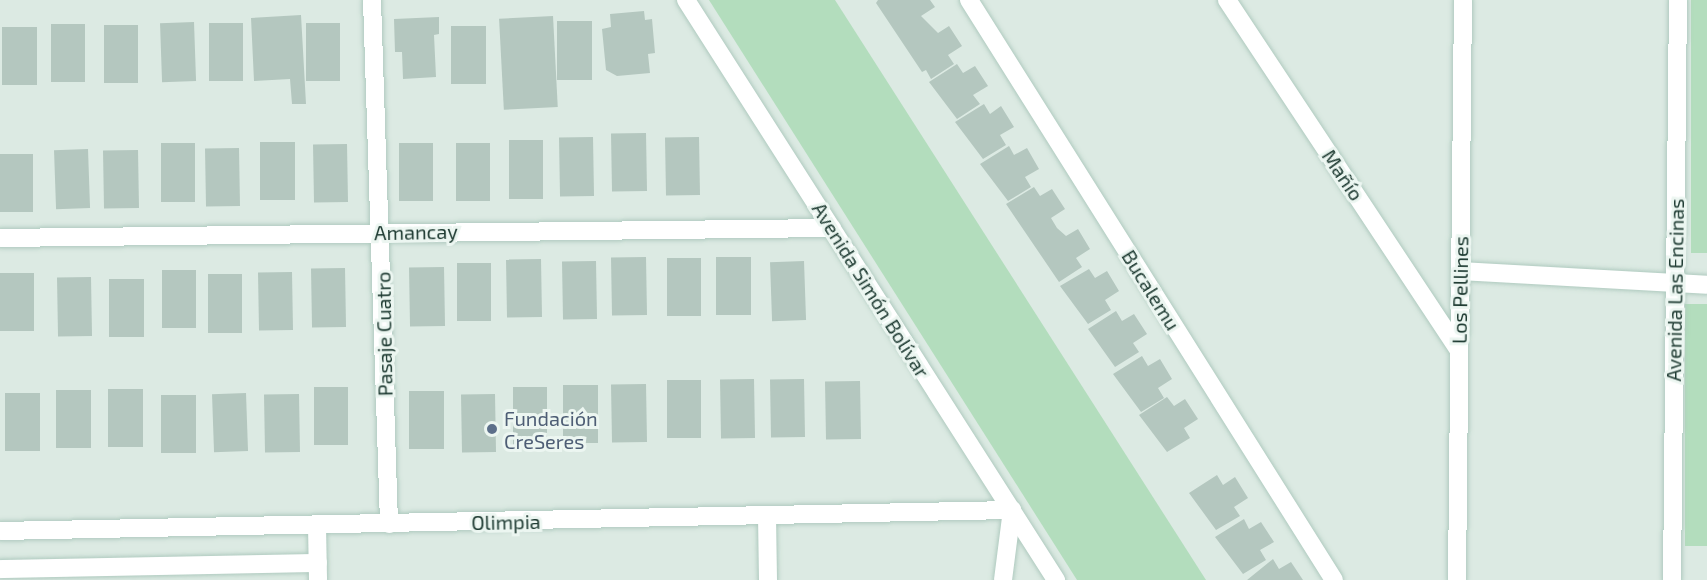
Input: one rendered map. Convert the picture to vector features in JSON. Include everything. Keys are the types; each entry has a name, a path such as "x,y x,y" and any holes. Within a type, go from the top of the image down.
{"street":[{"name":"Pasaje Cuatro","path":"372,0 389,524"},
{"name":"Avenida Simón Bolívar","path":"686,0 1056,580"},
{"name":"Bucalemu","path":"969,0 1334,580"},
{"name":"Mañío","path":"1227,0 1459,350"},
{"name":"Los Pellines","path":"1457,580 1463,0"},
{"name":"Avenida Las Encinas","path":"1672,580 1678,0"},
{"name":"Amancay","path":"0,238 832,228"},
{"path":"1460,271 1707,285"},
{"path":"1003,580 1012,510"},
{"name":"Olimpia","path":"0,531 1012,510"},
{"path":"767,516 768,580"},
{"path":"0,569 318,572 317,526"}],"green space":[{"path":"709,0 835,0 1206,580 1077,580"},
{"path":"1691,0 1707,0 1707,253 1691,253"},
{"path":"1685,304 1707,304 1707,546 1685,546"}],"building":[{"path":"878,0 930,0 935,7 921,16 938,33 949,26 962,46 948,55 954,64 931,79 926,70 922,72 876,3"},
{"path":"644,11 645,20 652,19 655,53 648,54 650,73 617,76 606,70 602,29 611,27 610,14"},
{"path":"301,15 306,104 292,104 290,79 254,81 251,18"},
{"path":"553,16 558,107 504,110 499,19"},
{"path":"439,17 439,34 434,35 436,77 403,79 402,52 395,52 394,19"},
{"path":"557,21 592,21 592,80 557,80"},
{"path":"194,22 196,81 162,82 160,23"},
{"path":"209,23 243,23 243,81 209,81"},
{"path":"306,23 340,23 340,81 306,81"},
{"path":"51,24 85,24 85,82 51,82"},
{"path":"104,25 138,25 138,83 104,83"},
{"path":"451,26 486,26 486,84 451,84"},
{"path":"2,27 37,27 37,85 2,85"},
{"path":"957,64 963,73 975,66 988,86 973,95 980,104 957,119 929,82"},
{"path":"984,104 990,114 1001,106 1014,127 1000,135 1006,145 983,159 955,122"},
{"path":"646,133 647,191 612,192 611,134"},
{"path":"593,137 594,196 560,197 559,138"},
{"path":"699,137 700,195 666,196 665,138"},
{"path":"509,140 543,140 543,199 509,199"},
{"path":"260,142 295,142 295,200 260,200"},
{"path":"161,143 195,143 195,202 161,202"},
{"path":"399,143 433,143 433,201 399,201"},
{"path":"456,143 490,143 490,201 456,201"},
{"path":"347,144 348,202 314,203 313,145"},
{"path":"1009,146 1014,155 1027,148 1039,169 1025,177 1031,187 1008,201 980,164"},
{"path":"239,148 240,206 206,207 205,149"},
{"path":"88,149 90,208 56,209 54,150"},
{"path":"138,150 139,208 104,209 103,151"},
{"path":"0,154 33,154 33,212 0,212"},
{"path":"1034,187 1040,196 1052,189 1065,209 1051,218 1057,228 1066,236 1078,229 1090,249 1076,258 1082,267 1059,282 1006,204"},
{"path":"646,257 647,315 612,316 611,258"},
{"path":"716,257 751,257 751,315 716,315"},
{"path":"667,258 701,258 701,316 667,316"},
{"path":"541,259 542,317 507,318 506,260"},
{"path":"596,261 597,319 563,320 562,262"},
{"path":"804,261 806,320 772,321 770,262"},
{"path":"457,263 491,263 491,321 457,321"},
{"path":"444,267 445,326 410,327 409,268"},
{"path":"345,268 346,327 312,328 311,269"},
{"path":"1089,269 1095,278 1107,271 1119,291 1105,300 1111,310 1088,324 1060,286"},
{"path":"162,270 196,270 196,328 162,328"},
{"path":"292,272 293,330 259,331 258,273"},
{"path":"0,273 34,273 34,331 0,331"},
{"path":"208,274 242,274 242,333 208,333"},
{"path":"91,277 92,336 58,337 57,278"},
{"path":"109,279 144,279 144,337 109,337"},
{"path":"1116,311 1122,321 1134,314 1147,334 1133,343 1139,352 1115,367 1088,329"},
{"path":"1142,356 1148,366 1160,359 1172,379 1158,388 1164,398 1141,412 1113,374"},
{"path":"754,379 755,438 721,439 720,380"},
{"path":"804,379 805,437 771,438 770,380"},
{"path":"667,380 701,380 701,438 667,438"},
{"path":"860,381 861,439 826,440 825,382"},
{"path":"646,384 647,442 612,443 611,385"},
{"path":"563,385 598,385 598,443 563,443"},
{"path":"314,387 348,387 348,445 314,445"},
{"path":"513,387 547,387 547,445 513,445"},
{"path":"108,389 143,389 143,447 108,447"},
{"path":"56,390 91,390 91,448 56,448"},
{"path":"409,391 444,391 444,449 409,449"},
{"path":"5,393 40,393 40,451 5,451"},
{"path":"246,393 248,451 214,452 212,394"},
{"path":"299,394 300,452 265,453 264,395"},
{"path":"495,394 496,452 462,453 461,395"},
{"path":"161,395 196,395 196,453 161,453"},
{"path":"1167,397 1174,406 1185,399 1198,419 1184,428 1190,438 1167,452 1139,415"},
{"path":"1217,475 1223,485 1235,477 1248,498 1234,507 1240,516 1216,530 1189,493"},
{"path":"1244,519 1249,529 1261,522 1274,542 1260,550 1266,560 1243,574 1215,537"},
{"path":"1273,559 1279,569 1291,562 1303,580 1247,580"}],"place":[{"name":"Fundación CreSeres","path":"492,429"}]}
